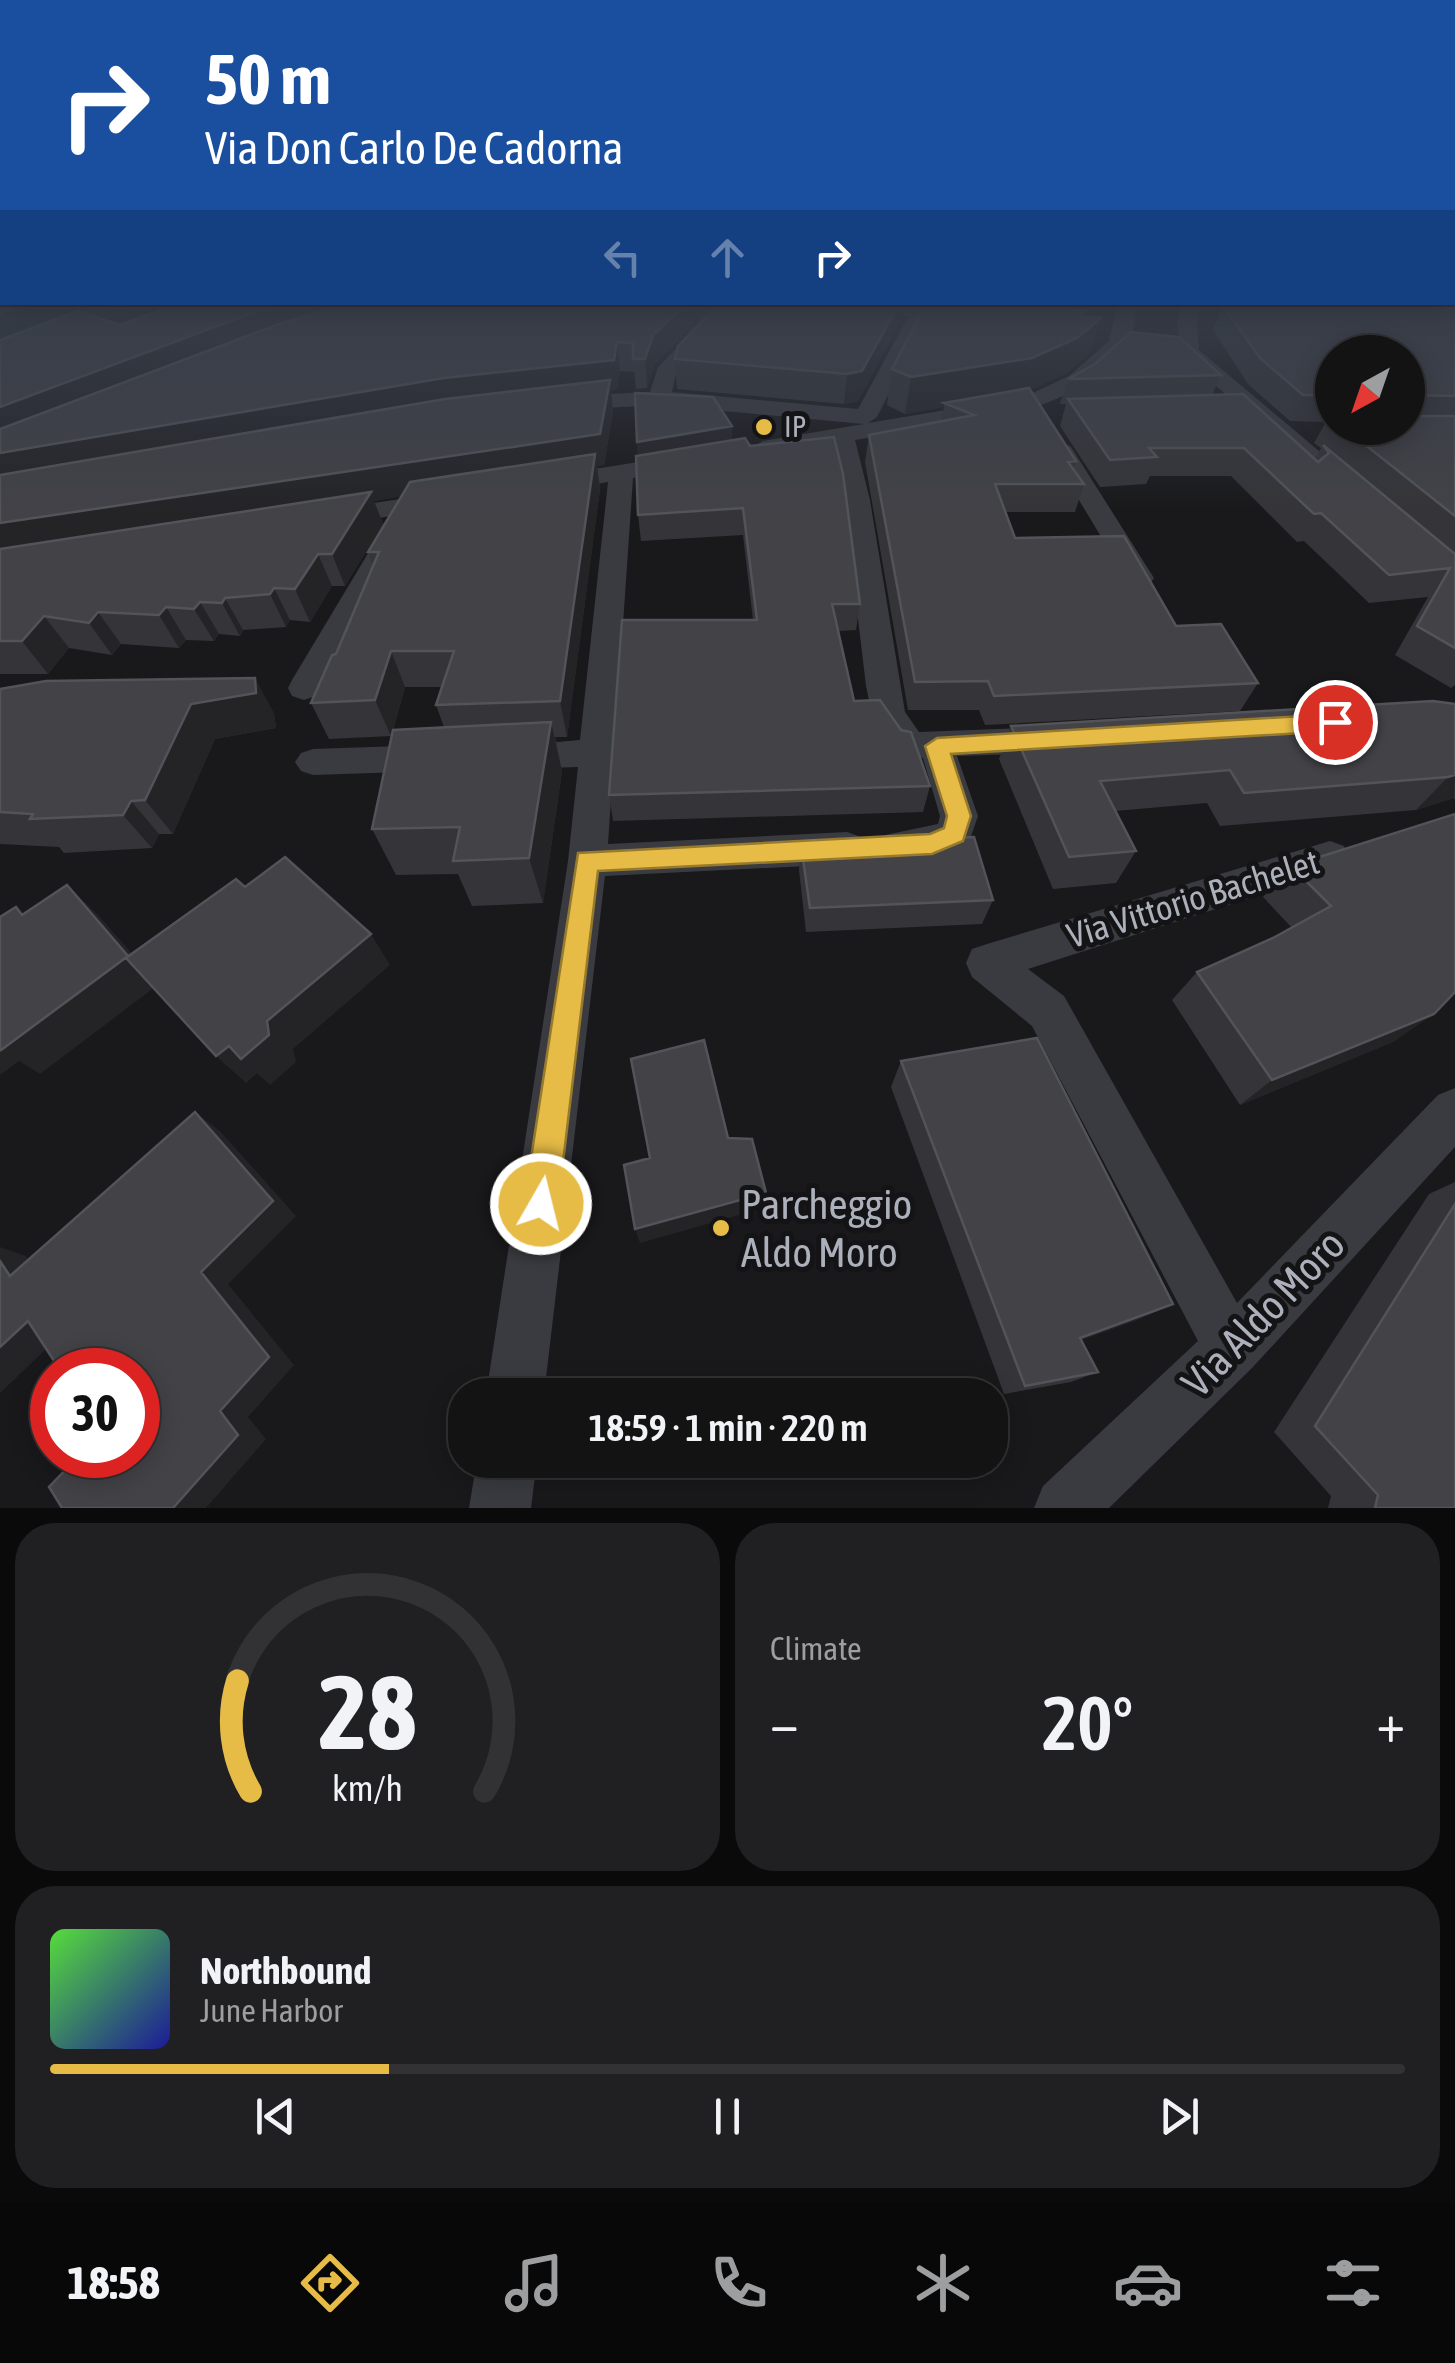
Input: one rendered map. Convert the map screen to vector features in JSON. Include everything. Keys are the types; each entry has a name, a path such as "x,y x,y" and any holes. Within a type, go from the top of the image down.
{"street":[{"path":"659,398 669,369"},
{"path":"587,861 932,844 955,834 959,816 923,746 890,714 882,686 857,500 854,425 887,369"},
{"path":"547,405 659,398 854,425 908,424 1042,411 1089,369"},
{"path":"1205,369 1260,410 1368,505"},
{"path":"1223,410 1260,410"},
{"path":"1042,411 1143,583"},
{"path":"738,452 854,425"},
{"path":"1286,432 1315,432"},
{"path":"526,488 698,460"},
{"path":"517,1378 587,861 621,474"},
{"path":"305,521 468,496"},
{"path":"304,688 411,505"},
{"path":"923,746 1084,738"},
{"path":"313,762 596,753"},
{"name":"Via Vittorio Bachelet","path":"1232,1348 1048,1010 987,963 1357,849"},
{"name":"Via Aldo Moro","path":"1065,1508 1232,1348 1455,1112"},
{"path":"500,1508 504,1478"}],"building":[{"path":"0,369 101,369 0,407"},
{"path":"158,369 525,369 444,378 0,453 0,429"},
{"path":"794,369 863,369 847,374"},
{"path":"893,369 960,369 911,377"},
{"path":"1085,369 1215,369 1221,375 1068,379"},
{"path":"1273,369 1315,369 1315,395 1303,395"},
{"path":"1425,369 1455,369 1455,396 1425,395"},
{"path":"610,380 600,434 0,523 0,475 445,399"},
{"path":"1029,388 1076,461 1068,462 1084,484 995,484 1015,538 1124,536 1176,626 1221,624 1258,683 994,696 988,681 915,682 869,435 974,415 944,403"},
{"path":"635,393 713,397 732,426 637,442"},
{"path":"1243,394 1318,462 1329,453 1323,445 1455,554 1455,648 1417,626 1450,568 1389,575 1321,513 1314,514 1244,448 1149,448 1157,457 1110,460 1068,399"},
{"path":"1425,416 1455,416 1455,516 1365,445 1425,445"},
{"path":"834,437 843,474 860,604 832,604 854,701 880,700 901,730 911,732 930,786 609,795 622,620 757,620 743,508 638,515 636,456 745,438 750,446"},
{"path":"595,454 560,701 436,705 454,651 391,651 375,700 311,703 379,552 368,552 410,482"},
{"path":"371,492 332,554 318,554 295,589 274,588 270,594 225,598 222,603 200,602 194,609 166,607 159,615 98,612 89,623 44,616 22,641 0,641 0,549"},
{"path":"255,678 256,693 191,704 145,800 131,801 123,815 30,819 33,814 0,812 0,689 46,681"},
{"path":"1433,701 1455,704 1455,775 1244,793 1230,770 1100,781 1136,851 1069,857 1011,726"},
{"path":"551,722 529,858 453,861 460,827 372,829 393,730"},
{"path":"1455,814 1455,992 1434,1014 1272,1080 1197,972 1273,938 1331,906 1291,866"},
{"path":"974,837 993,900 810,908 801,845"},
{"path":"285,857 371,934 267,1021 269,1035 241,1059 229,1046 216,1056 126,958 236,879 245,887"},
{"path":"67,885 128,956 1,1050 0,917 16,907 22,915"},
{"path":"1037,1038 1173,1304 1080,1338 1098,1372 1025,1386 901,1061"},
{"path":"704,1040 728,1138 752,1139 766,1193 635,1229 624,1165 650,1158 631,1059"},
{"path":"195,1112 273,1201 201,1272 269,1357 220,1411 238,1435 173,1508 62,1508 49,1487 58,1478 160,1478 160,1348 46,1348 28,1321 0,1347 0,1261 10,1276"},
{"path":"1455,1204 1455,1508 1375,1508 1378,1495 1315,1426"}],"place":[{"name":"IP","path":"764,427"},
{"name":"Parcheggio Aldo Moro","path":"721,1228"}],"route":[{"path":"541,1204 587,861 932,844 955,834 959,816 937,746 1335,722"}]}
